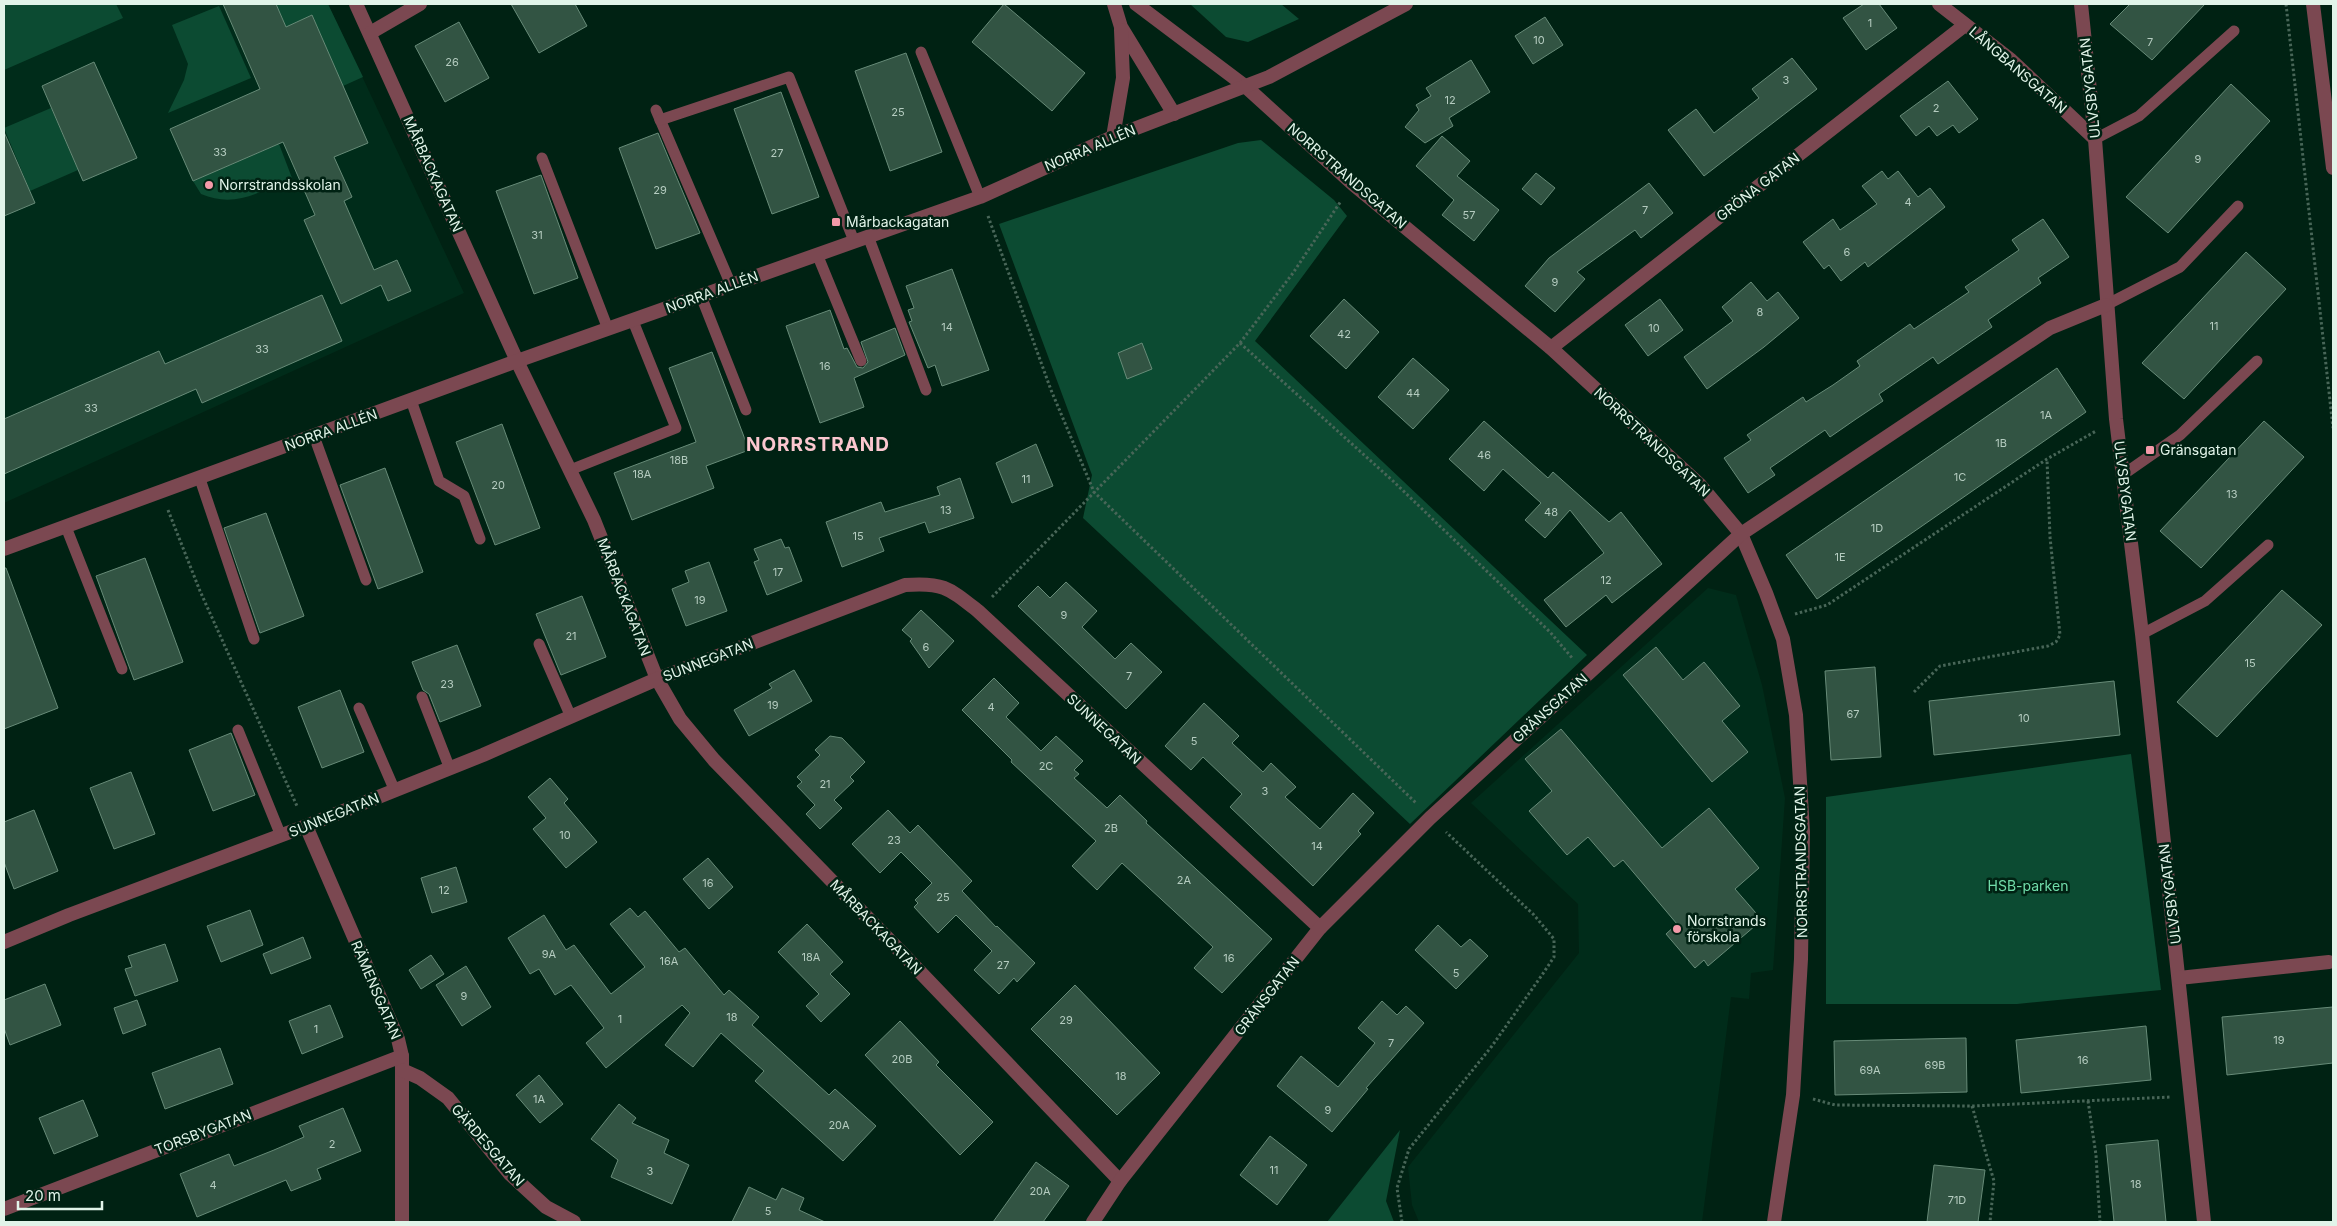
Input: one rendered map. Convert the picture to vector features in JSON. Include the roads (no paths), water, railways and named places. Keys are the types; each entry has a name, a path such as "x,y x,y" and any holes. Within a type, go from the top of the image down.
{"street":[{"name":"MÅRBACKAGATAN","path":"356,4 517,361 594,520 657,680 680,719 714,760 1120,1181"},
{"path":"370,33 420,4"},
{"path":"1114,4 1121,26 1174,114"},
{"name":"NORRSTRANDSGATAN","path":"1136,4 1245,86 1353,184 1551,348 1700,486 1741,534 1783,640 1796,715 1803,832 1801,959 1793,1094 1774,1222"},
{"name":"NORRA ALLÉN","path":"4,549 200,479 517,361 980,197 1114,137 1269,76 1380,20 1406,4"},
{"name":"LÅNGBANSGATAN","path":"1939,4 2011,60 2095,139"},
{"name":"ULVSBYGATAN","path":"2081,4 2095,139 2116,419 2142,634 2204,1222"},
{"path":"2313,4 2333,168"},
{"name":"GRÖNA GATAN","path":"1551,348 1965,25"},
{"path":"1114,137 1123,78 1121,26"},
{"name":"GRÄNSGATAN","path":"1093,1222 1120,1181 1320,928 1430,818 1741,534 2050,328 2106,305"},
{"name":"SUNNEGATAN","path":"4,942 69,915 282,836 395,791 657,680 905,585 927,583 950,589 978,612 1320,928"},
{"name":"RÄMENSGATAN","path":"306,826 398,1039 402,1056 402,1222"},
{"path":"2179,978 2329,962"},
{"name":"TORSBYGATAN","path":"4,1209 402,1056"},
{"name":"GÄRDESGATAN","path":"402,1070 420,1078 448,1098 510,1174 546,1207 574,1222"}],"lane":[{"path":"2095,139 2139,116 2234,31"},
{"path":"921,52 980,197"},
{"path":"731,285 658,115 789,77 854,241"},
{"path":"542,158 608,329"},
{"path":"2106,305 2180,268 2238,206"},
{"path":"868,236 926,390"},
{"path":"817,254 861,361"},
{"path":"701,296 746,410"},
{"path":"570,470 676,428 633,321"},
{"path":"2124,474 2180,435 2257,360"},
{"path":"411,400 439,481 464,496 480,539"},
{"path":"314,436 366,580"},
{"path":"200,479 254,639"},
{"path":"66,527 122,669"},
{"path":"2142,634 2205,601 2268,545"},
{"path":"539,644 571,717"},
{"path":"422,697 450,768"},
{"path":"359,708 395,791"},
{"path":"238,730 282,836"}],"place":[{"name":"Norrstrandsskolan","path":"209,185"},
{"name":"Mårbackagatan","path":"836,222"},
{"name":"Gränsgatan","path":"2150,450"},
{"name":"Norrstrands förskola","path":"1677,929"}],"district":[{"name":"NORRSTRAND","path":"818,444"}],"park label":[{"name":"HSB-parken","path":"2028,886"}]}
